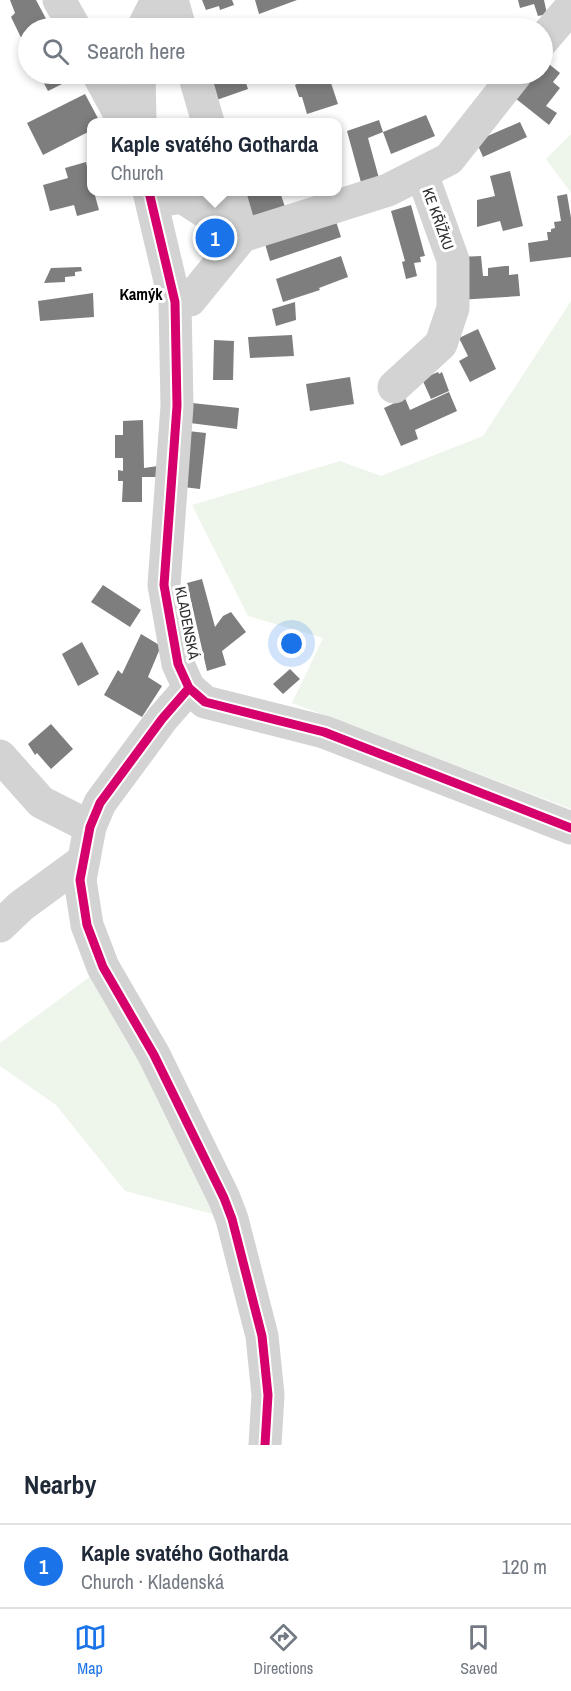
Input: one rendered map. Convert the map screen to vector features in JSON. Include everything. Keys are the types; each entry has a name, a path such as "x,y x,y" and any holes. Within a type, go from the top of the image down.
{"street":[{"path":"59,0 69,18"},
{"path":"148,18 157,0"},
{"path":"172,0 177,18"},
{"path":"553,29 571,7"},
{"path":"103,84 121,118"},
{"path":"139,84 140,118"},
{"path":"197,84 207,118"},
{"name":"KE KŘÍŽKU","path":"242,236 388,190 449,159 508,84"},
{"name":"KE KŘÍŽKU","path":"394,387 441,344 453,308 453,260 422,174"},
{"path":"175,302 190,300 242,236 230,196"},
{"name":"KLADENSKÁ","path":"189,688 178,664 164,585 177,406 175,302 151,197 182,197 242,236"},
{"path":"266,1445 268,1395 262,1336 232,1220 224,1198 154,1055 103,967 87,925 80,880 90,827 100,803 162,719 189,688 205,702 324,732 571,828"},
{"path":"0,756 41,802 90,827"},
{"path":"0,926 21,906 84,860"}],"shaded area":[{"path":"571,134 571,193 546,159"},
{"path":"571,301 571,809 292,703 323,638 248,616 192,505 340,461 381,476 483,436"},
{"path":"103,967 232,1219 125,1191 56,1105 0,1066 0,1043"}],"building":[{"path":"10,0 36,0 46,18 18,18 18,31 11,17 15,13"},
{"path":"202,0 232,0 234,5 220,10 219,6 206,10"},
{"path":"255,0 297,0 259,14"},
{"path":"518,0 544,0 547,14 538,16 534,4 520,8"},
{"path":"553,67 560,73 553,82"},
{"path":"553,82 560,88 546,106 557,113 549,125 515,98 526,84 553,84"},
{"path":"44,84 62,84 48,91"},
{"path":"203,84 246,84 248,89 208,103"},
{"path":"331,84 338,104 307,114 302,97 299,97 295,85"},
{"path":"85,94 98,118 87,118 87,133 43,155 27,123"},
{"path":"426,115 435,136 391,154 383,132"},
{"path":"379,120 383,132 368,138 380,182 362,186 347,131"},
{"path":"520,122 527,137 483,157 476,141"},
{"path":"86,162 87,196 95,196 99,210 77,216 74,205 50,211 43,185 68,178 65,168"},
{"path":"510,171 523,226 503,231 500,221 477,227 477,200 495,196 490,176"},
{"path":"567,194 571,218 571,257 530,262 528,243 548,240 547,232 555,228 554,222 561,221 557,196"},
{"path":"237,196 281,196 286,210 245,222"},
{"path":"411,205 425,256 420,257 421,262 414,263 417,276 406,279 402,262 405,261 391,211"},
{"path":"334,215 341,237 270,261 263,237"},
{"path":"220,231 219,244 205,246 203,233"},
{"path":"341,256 348,277 319,288 320,290 283,302 276,279"},
{"path":"481,256 483,276 488,276 488,268 505,266 509,266 509,275 518,274 520,296 458,300 460,257"},
{"path":"81,267 82,271 75,272 75,276 65,277 65,282 44,283 51,268"},
{"path":"93,293 94,317 40,321 38,301"},
{"path":"295,302 296,320 276,326 272,309"},
{"path":"478,329 496,369 470,382 459,361 468,356 459,338"},
{"path":"292,335 294,356 250,358 248,337"},
{"path":"214,340 234,341 233,380 213,380"},
{"path":"438,372 439,374 442,372 449,391 431,399 422,379"},
{"path":"350,377 354,404 310,411 306,384"},
{"path":"449,392 457,411 415,430 418,439 401,446 384,408 405,398 410,410"},
{"path":"192,403 239,408 237,429 190,423"},
{"path":"143,420 144,468 158,466 157,477 142,477 142,502 122,502 123,481 118,481 118,470 123,471 123,458 115,458 115,435 123,435 123,421"},
{"path":"188,431 206,433 200,489 183,487"},
{"path":"202,579 215,627 223,616 231,612 246,632 222,651 226,665 207,671 187,583"},
{"path":"103,585 141,610 130,627 91,602"},
{"path":"141,634 161,646 148,677 162,686 142,717 104,695 118,670 122,674"},
{"path":"82,642 99,674 78,686 62,654"},
{"path":"290,669 300,679 283,694 273,684"},
{"path":"51,724 73,749 51,769 37,753 35,755 28,744"}],"cycle path":[{"path":"150,196 175,302 177,406 164,585 178,664 189,688 205,702 324,732 571,828"},
{"path":"189,688 162,719 100,803 90,827 80,880 87,925 103,967 154,1055 232,1219 262,1336 268,1395 265,1445"}],"place":[{"name":"Kaple svatého Gotharda","path":"215,238"}],"district":[{"name":"Kamýk","path":"141,294"}]}
